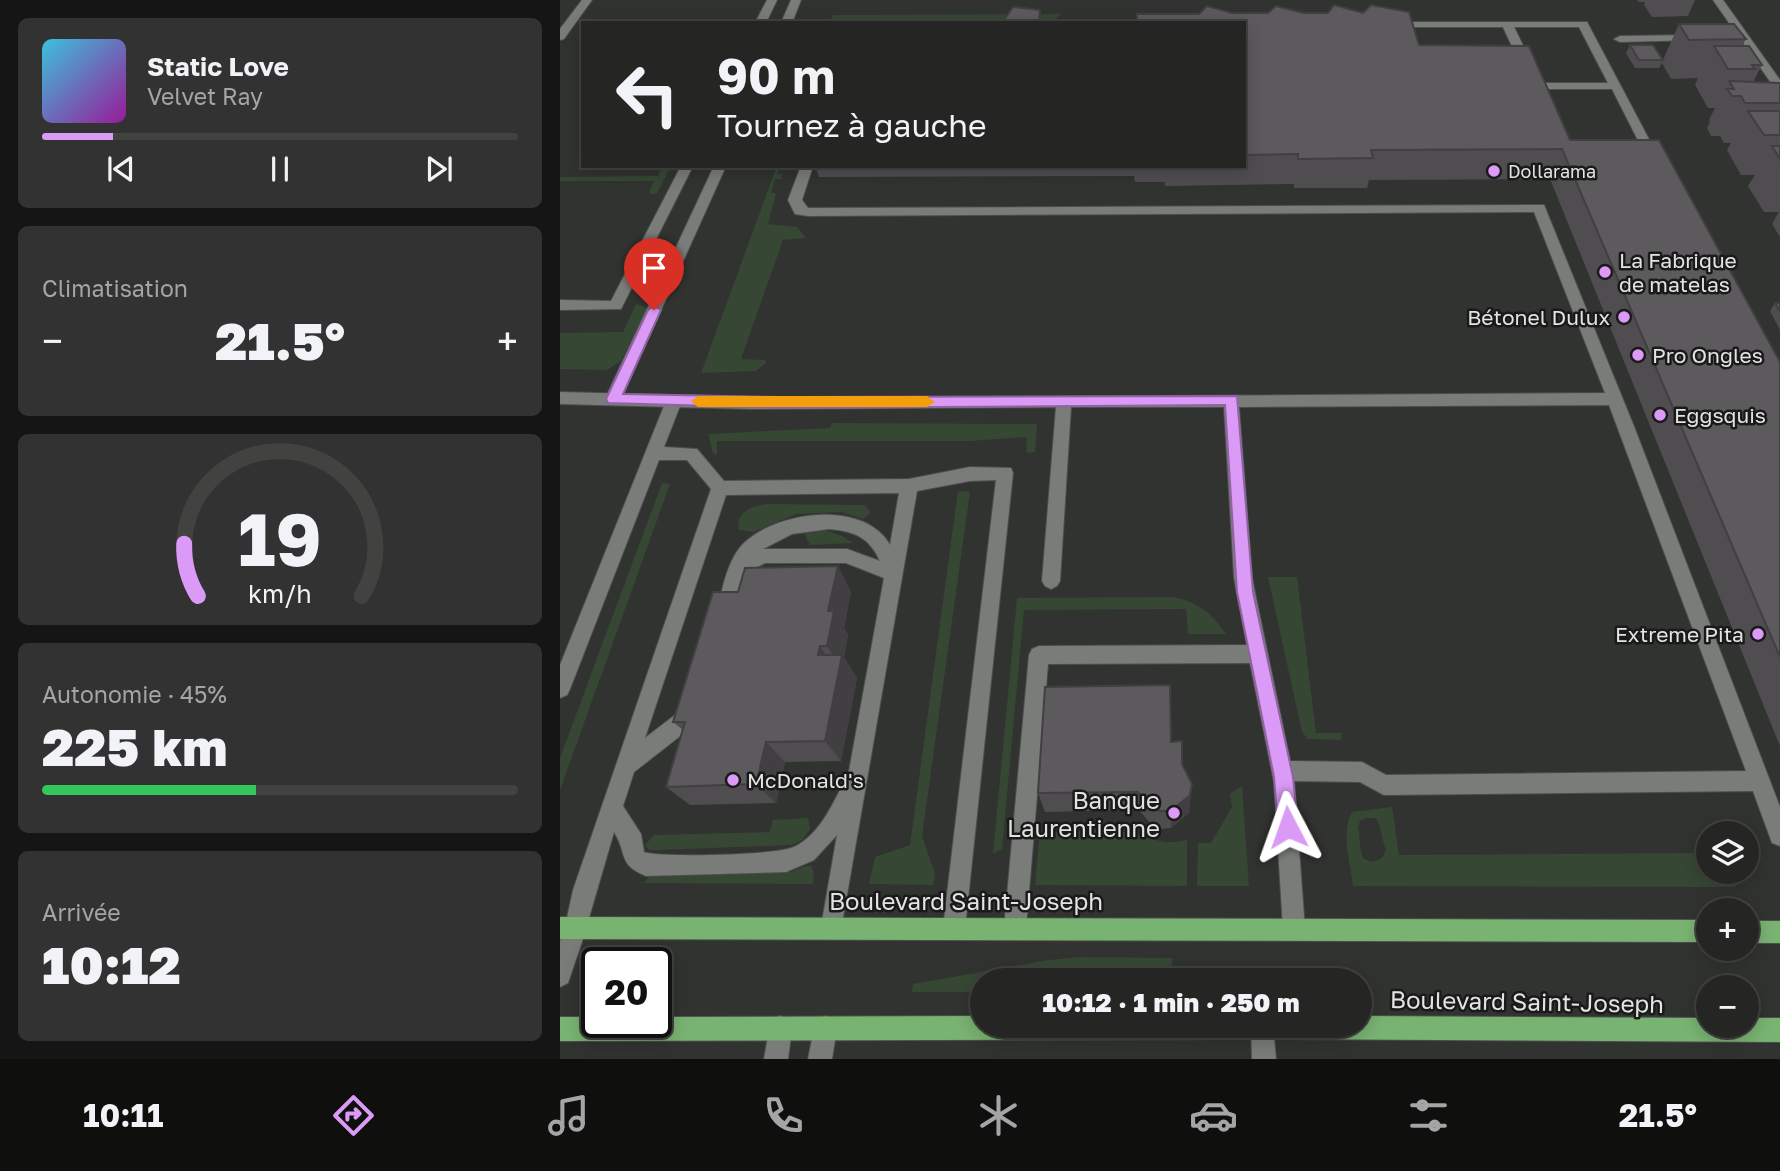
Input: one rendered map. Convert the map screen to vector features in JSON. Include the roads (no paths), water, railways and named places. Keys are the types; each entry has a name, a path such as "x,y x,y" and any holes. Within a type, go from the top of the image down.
{"main road":[{"name":"Boulevard Saint-Joseph","path":"568,928 1696,931"},
{"path":"1759,932 1780,932"},
{"name":"Boulevard Saint-Joseph","path":"560,1029 970,1028"},
{"name":"Boulevard Saint-Joseph","path":"1372,1028 1780,1030"}],"street":[{"path":"560,37 587,0"},
{"path":"761,21 772,0"},
{"path":"787,21 796,0"},
{"path":"1718,0 1780,88"},
{"path":"1507,24 1539,92 1616,86"},
{"path":"1384,25 1583,24 1654,167"},
{"path":"1730,38 1743,37"},
{"path":"1620,39 1703,38"},
{"path":"560,305 616,306 686,168"},
{"path":"614,399 719,168"},
{"path":"806,168 795,200 800,211 808,212 1539,208 1615,399 1780,835"},
{"path":"560,398 750,402 1615,399"},
{"path":"1231,400 1243,578 1287,802 1294,929"},
{"path":"560,689 674,401"},
{"path":"1051,581 1064,401"},
{"path":"654,453 691,454 720,488"},
{"path":"720,488 909,486 970,474 1005,473 954,928"},
{"path":"832,927 909,486"},
{"path":"560,975 568,928 584,890 720,488"},
{"path":"720,633 748,550 776,532 809,522 834,522 869,532 876,537 894,574"},
{"path":"740,568 763,556 847,556 894,574"},
{"path":"1015,928 1039,655 1257,654"},
{"path":"626,767 696,712 700,699"},
{"path":"612,808 633,842 632,853 636,860 646,864 788,861 812,847 832,826 860,768"},
{"path":"1282,771 1362,772 1384,785 1760,780"},
{"path":"776,1059 780,1028"},
{"path":"820,1059 825,1028"},
{"path":"1263,1038 1264,1059"}],"place":[{"name":"Dollarama","path":"1494,171"},
{"name":"La Fabrique de matelas","path":"1605,272"},
{"name":"Bétonel Dulux","path":"1624,317"},
{"name":"Pro Ongles","path":"1638,355"},
{"name":"Eggsquis","path":"1660,415"},
{"name":"Extreme Pita","path":"1758,634"},
{"name":"McDonald's","path":"733,780"},
{"name":"Banque Laurentienne","path":"1174,813"}]}
